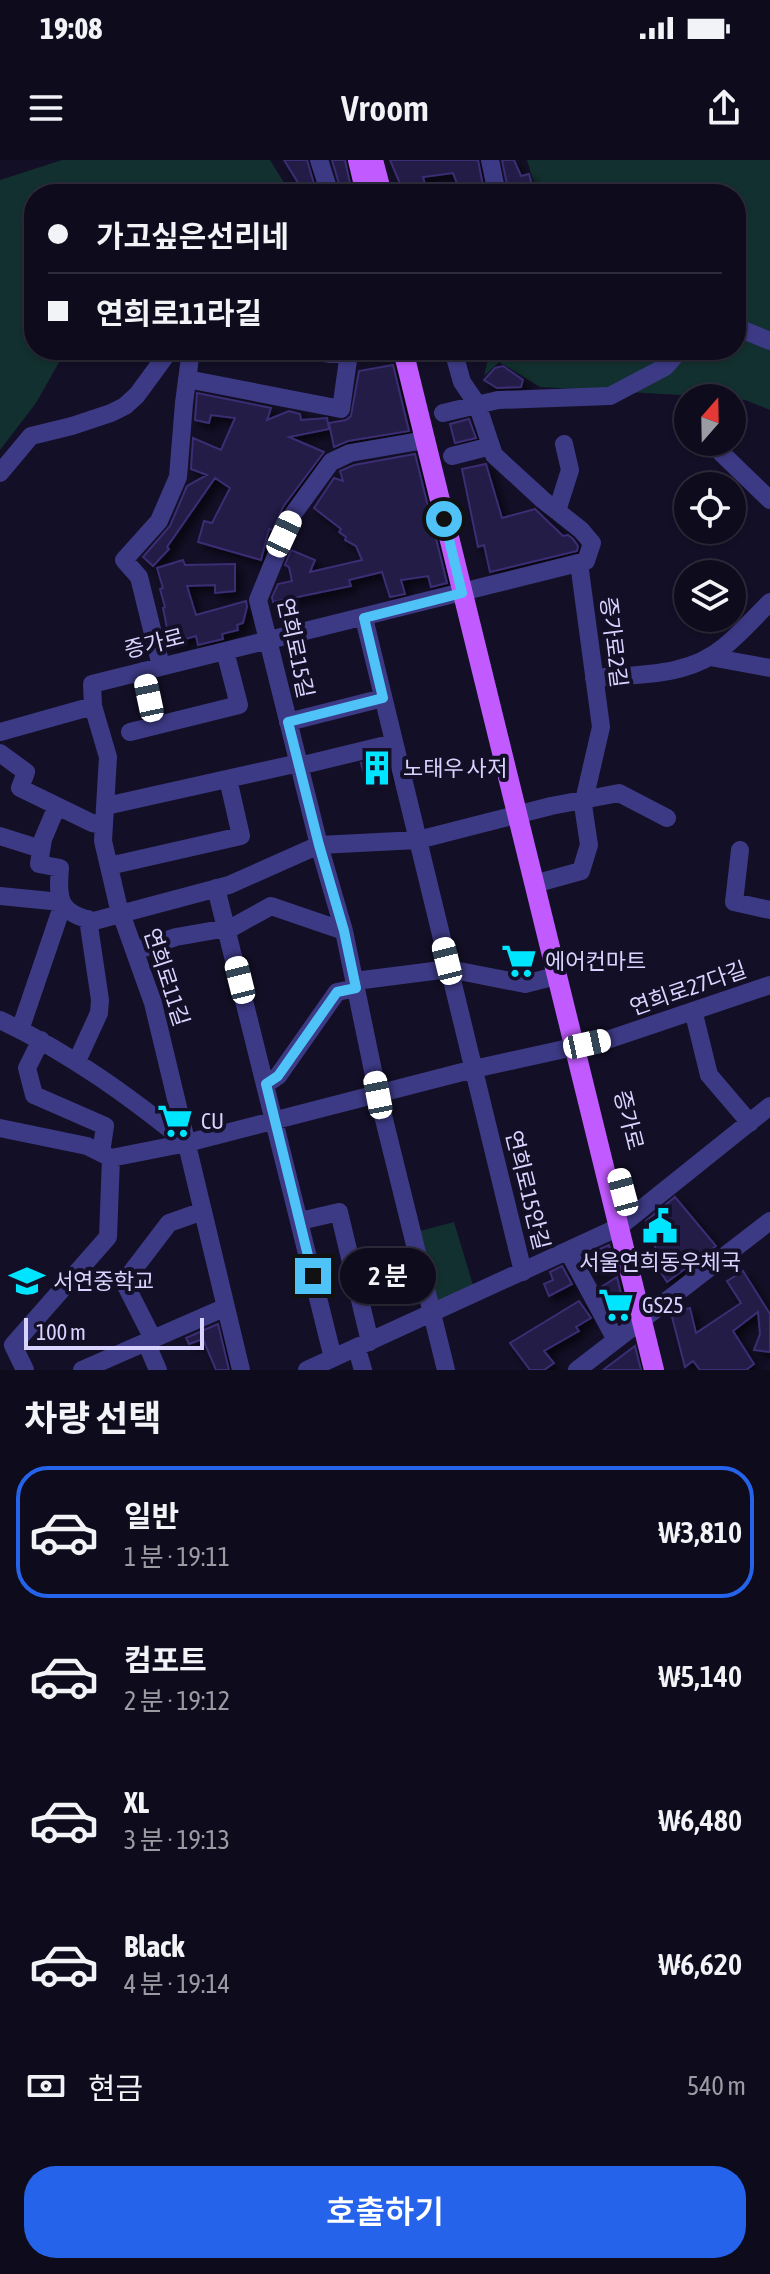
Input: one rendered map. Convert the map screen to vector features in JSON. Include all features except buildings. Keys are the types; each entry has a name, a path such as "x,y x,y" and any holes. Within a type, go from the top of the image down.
{"main road":[{"path":"358,160 373,184"},
{"path":"373,160 377,184"},
{"name":"증가로","path":"405,360 523,814 556,976 580,1046"},
{"name":"증가로","path":"420,360 467,592"},
{"name":"증가로","path":"523,814 545,881 580,1046 646,1315 654,1370"},
{"name":"증가로","path":"646,1315 667,1370"}],"street":[{"path":"319,160 327,184"},
{"path":"490,160 495,184"},
{"path":"746,331 770,341"},
{"path":"0,473 31,436 72,426 125,406 163,360"},
{"path":"155,726 152,668 139,577 124,560 159,521 178,477 190,360"},
{"path":"187,379 341,409 353,360"},
{"name":"증가로2길","path":"456,360 462,382 477,404 494,455 592,543 586,561 579,563 601,727 584,799"},
{"path":"443,413 498,400 610,396 665,367 671,360"},
{"name":"연희로15길","path":"425,440 350,453 331,462 293,514 274,554 258,600 319,845 344,931 378,1095 446,1370"},
{"path":"557,511 570,470 564,444"},
{"path":"452,456 491,446"},
{"path":"724,456 770,500"},
{"name":"증가로","path":"92,684 579,563"},
{"path":"594,678 669,672 710,657 726,646 770,602"},
{"name":"연희로15안길","path":"307,1370 523,1272 364,618"},
{"path":"130,732 239,705 225,651"},
{"path":"710,657 770,668"},
{"name":"연희로11길","path":"92,684 93,706 108,757 103,841 121,912 153,1003 241,1370"},
{"path":"288,722 383,698"},
{"path":"0,732 93,706"},
{"path":"0,753 26,772 20,788 92,823 105,816 228,779 394,743"},
{"path":"109,866 241,836 228,779"},
{"path":"0,896 62,903 94,921 216,888 319,845 418,840 619,793 667,818"},
{"path":"545,881 581,871 589,845 584,799"},
{"path":"20,1030 62,903 58,893 60,868 39,864 41,849 57,806"},
{"path":"0,836 41,849"},
{"path":"740,850 734,902 770,910"},
{"path":"216,888 333,1358"},
{"path":"135,951 176,937 233,927 271,906 344,931"},
{"path":"77,1061 99,1013 100,1000 88,919"},
{"path":"266,1084 278,1076 337,992 355,984 449,969 525,984 556,976"},
{"name":"연희로27다길","path":"580,1046 770,985"},
{"path":"691,1012 709,1075 750,1123"},
{"path":"0,1020 77,1061 187,1143"},
{"path":"25,1370 7,1344 108,1237 105,1126 34,1095 27,1068 41,1040"},
{"path":"0,1128 87,1146 106,1156 187,1143 474,1069 580,1046"},
{"path":"523,1272 625,1223 770,1106"},
{"path":"158,1370 150,1341 124,1282 169,1223 203,1211"},
{"path":"300,1221 339,1212 364,1345 363,1370"},
{"path":"577,1370 770,1221"},
{"path":"568,1251 616,1340"},
{"path":"82,1370 226,1307"}],"green space":[{"path":"62,160 270,160 285,184 24,184 24,360 60,360 36,403 0,450 0,180"},
{"path":"527,160 770,160 770,410 746,400 746,384 674,384 674,395 540,387 499,362 484,376 488,360 746,360 746,184 534,184"},
{"path":"454,1222 473,1285 434,1303 416,1232"}],"place":[{"name":"노태우 사저","path":"377,768"},
{"name":"에어컨마트","path":"519,961"},
{"name":"CU","path":"175,1121"},
{"name":"서울연희동우체국","path":"660,1226"},
{"name":"서연중학교","path":"27,1281"},
{"name":"GS25","path":"616,1305"}],"route":[{"path":"313,1276 266,1084 278,1076 337,992 356,988 344,931 288,722 383,698 364,618 462,593 444,519"}]}
